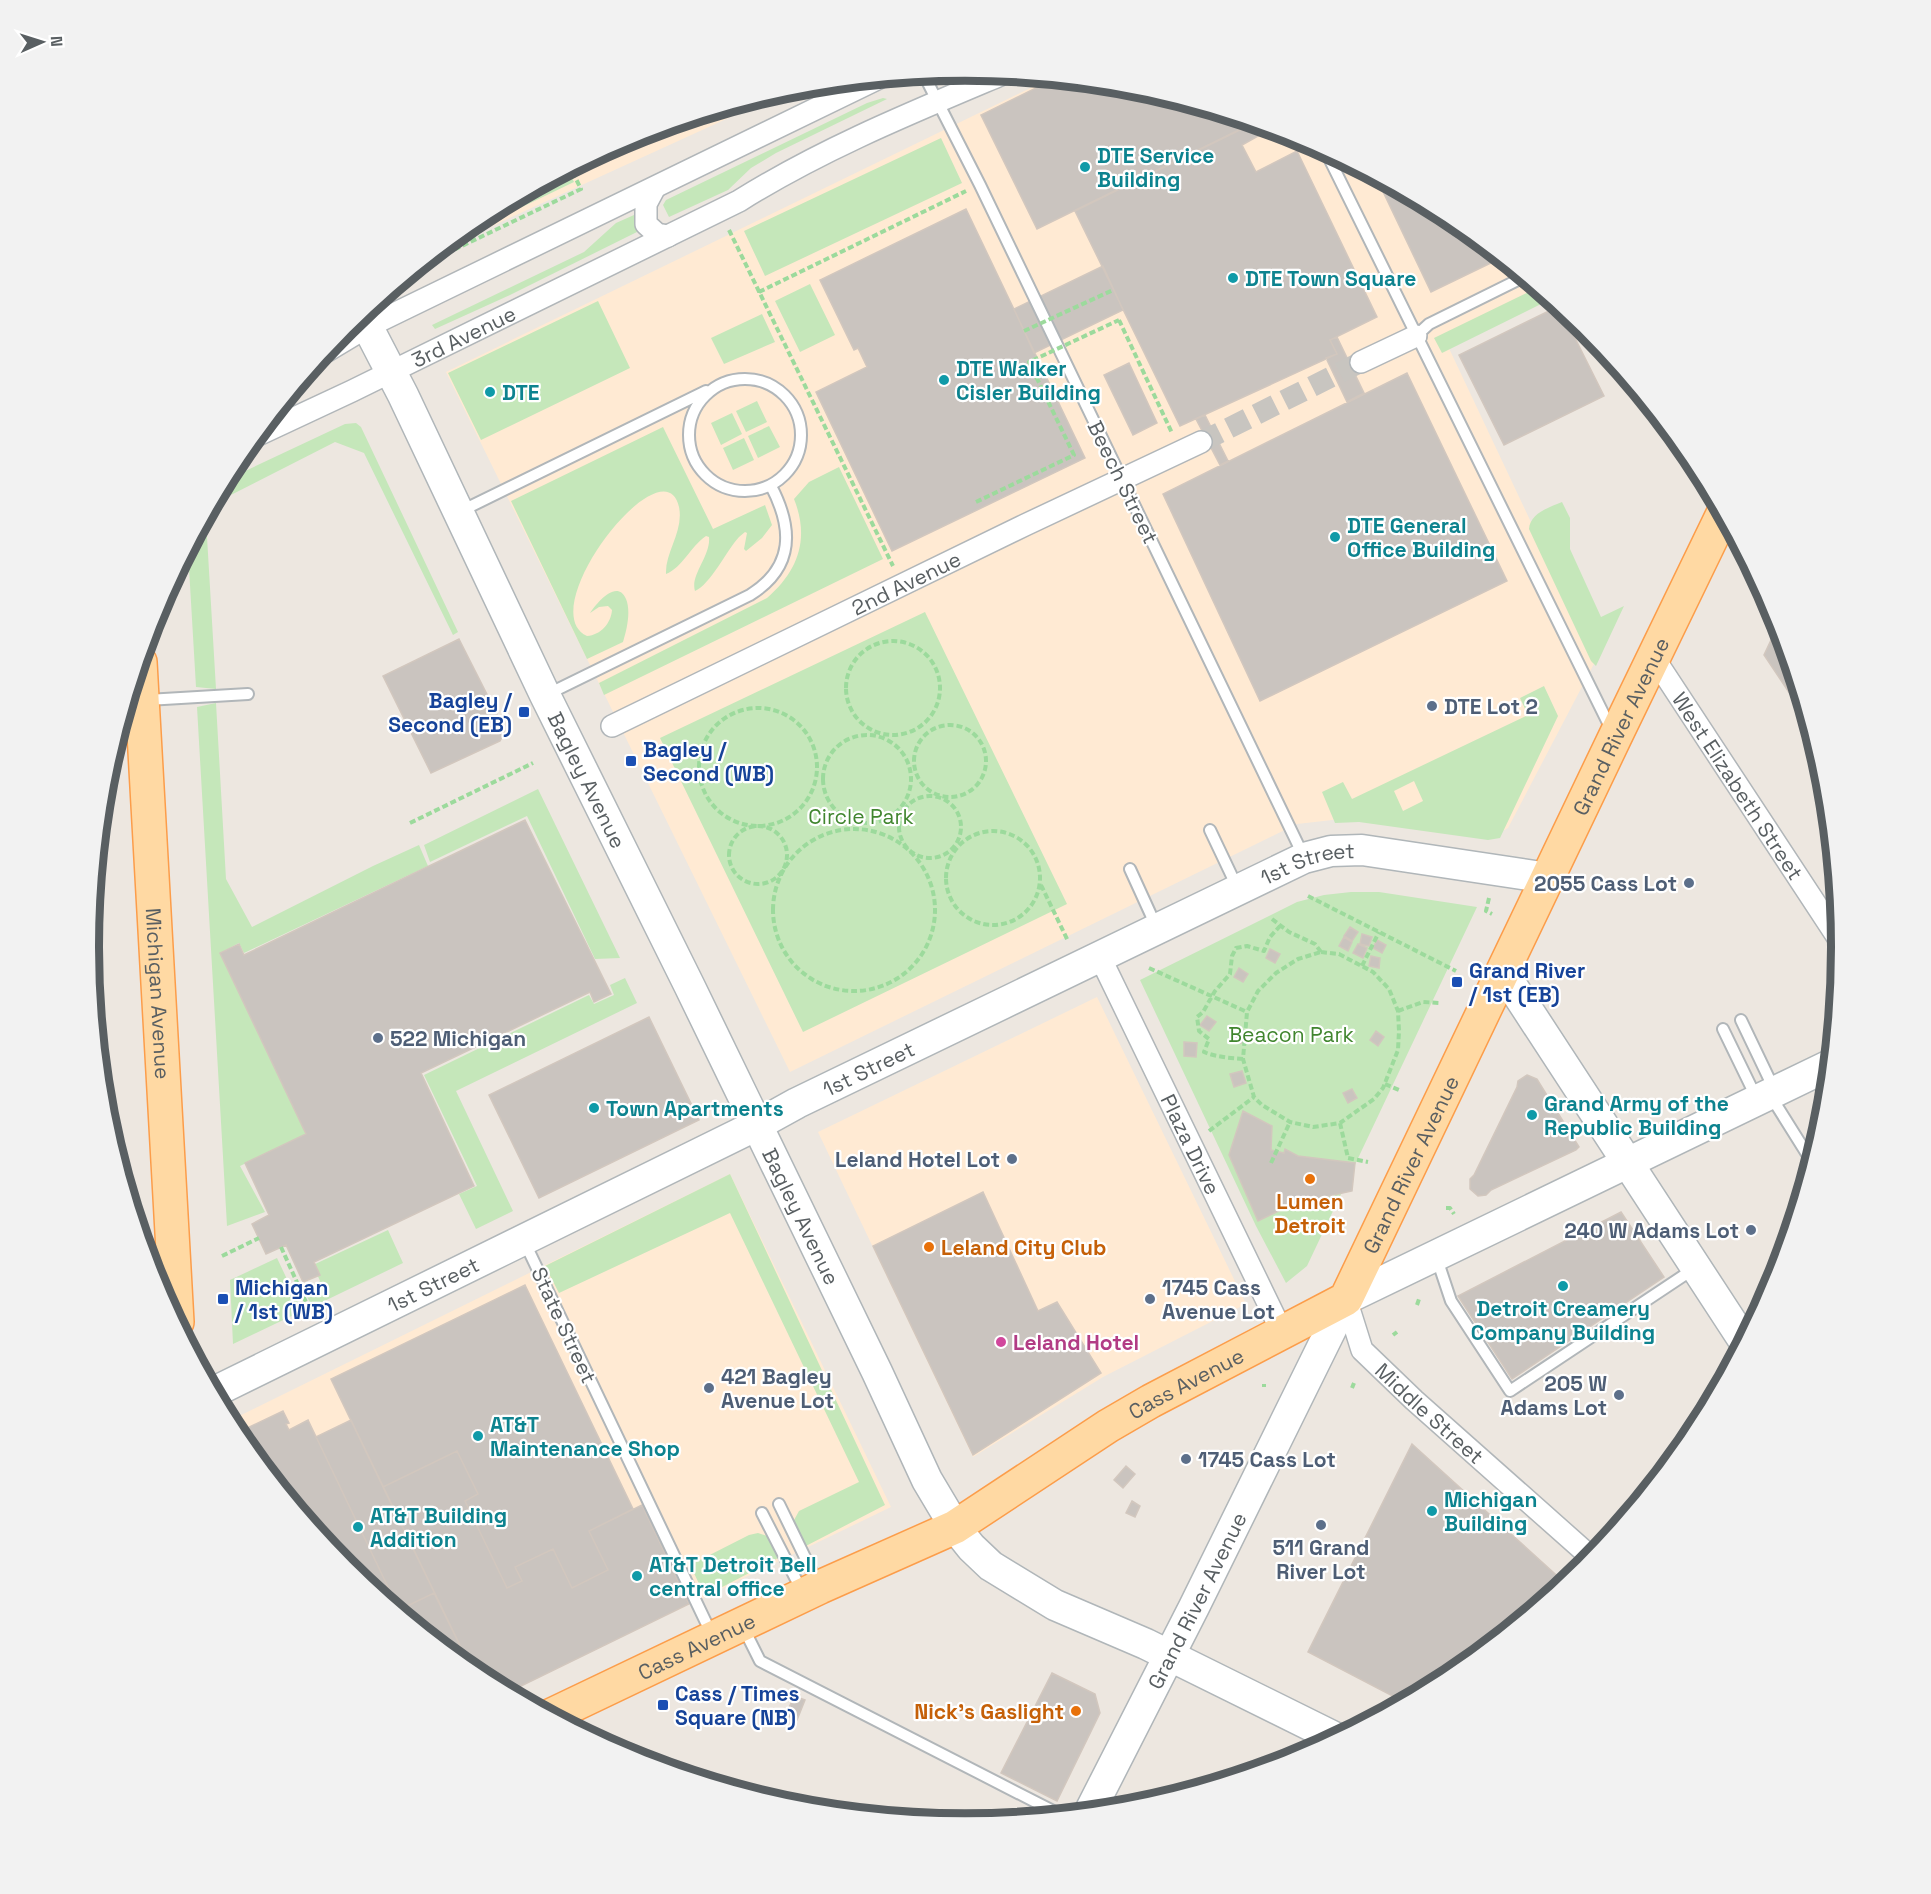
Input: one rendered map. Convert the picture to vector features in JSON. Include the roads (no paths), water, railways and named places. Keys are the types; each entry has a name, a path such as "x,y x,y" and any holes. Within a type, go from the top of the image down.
{"main road":[{"name":"Grand River Avenue","path":"1346,1299 1719,522"},
{"name":"Michigan Avenue","path":"141,682 176,1302"},
{"name":"Cass Avenue","path":"559,1712 812,1591 955,1527 1134,1411 1346,1299"}],"street":[{"name":"3rd Avenue","path":"272,428 739,201 782,174 984,82"},
{"path":"374,315 654,189 860,87"},
{"path":"654,189 646,204 646,224 657,234 668,236"},
{"name":"Bagley Avenue","path":"366,323 403,395 546,695 878,1372 927,1480 955,1527 971,1547 991,1566 1055,1605 1169,1655 1327,1734"},
{"path":"1361,362 1416,336"},
{"name":"2nd Avenue","path":"612,726 1201,442"},
{"name":"West Elizabeth Street","path":"1654,658 1831,928"},
{"name":"1st Street","path":"221,1389 757,1125 797,1103 1304,858 1332,851 1362,850 1548,878"},
{"name":"Plaza Drive","path":"1100,957 1283,1334"},
{"path":"1503,972 1740,1334"},
{"name":"Cass Avenue","path":"1346,1299 1823,1069"},
{"name":"Middle Street","path":"1346,1299 1362,1350 1414,1400 1585,1552"},
{"name":"Grand River Avenue","path":"1094,1803 1346,1299"}],"lane":[{"name":"Beech Street","path":"928,82 980,185 1304,858"},
{"path":"1331,162 1615,737"},
{"path":"1416,336 1429,324 1517,280"},
{"path":"458,513 720,385 736,379 761,381 783,393 794,406 802,430 801,447 790,470 771,486 744,492 725,488 710,479 697,465 689,438 691,419 705,396 720,385"},
{"path":"546,695 750,595 767,583 780,566 786,544 783,512 771,486"},
{"path":"142,700 248,694"},
{"path":"1210,830 1239,890"},
{"path":"1130,869 1158,929"},
{"path":"1742,1020 1767,1096"},
{"path":"1722,1029 1806,1153"},
{"name":"State Street","path":"524,1240 728,1631 760,1661 1049,1809"},
{"path":"1436,1257 1451,1301 1510,1390 1695,1268"},
{"path":"779,1504 812,1591"},
{"path":"762,1513 812,1591"}],"tunnel":[{"path":"1201,442 1361,362"}],"place":[{"name":"DTE Service Building","path":"1085,167"},
{"name":"DTE Town Square","path":"1233,278"},
{"name":"DTE Walker Cisler Building","path":"944,380"},
{"name":"DTE","path":"490,392"},
{"name":"DTE General Office Building","path":"1335,537"},
{"name":"DTE Lot 2","path":"1432,706"},
{"name":"Bagley / Second (EB)","path":"524,712"},
{"name":"Bagley / Second (WB)","path":"631,761"},
{"name":"2055 Cass Lot","path":"1689,883"},
{"name":"Grand River / 1st (EB)","path":"1457,982"},
{"name":"522 Michigan","path":"378,1038"},
{"name":"Town Apartments","path":"594,1108"},
{"name":"Grand Army of the Republic Building","path":"1532,1115"},
{"name":"Leland Hotel Lot","path":"1012,1159"},
{"name":"Lumen Detroit","path":"1310,1179"},
{"name":"240 W Adams Lot","path":"1751,1230"},
{"name":"Leland City Club","path":"929,1247"},
{"name":"Detroit Creamery Company Building","path":"1563,1286"},
{"name":"Michigan / 1st (WB)","path":"223,1299"},
{"name":"1745 Cass Avenue Lot","path":"1150,1299"},
{"name":"Leland Hotel","path":"1001,1342"},
{"name":"421 Bagley Avenue Lot","path":"709,1388"},
{"name":"205 W Adams Lot","path":"1619,1395"},
{"name":"AT&T Maintenance Shop","path":"478,1436"},
{"name":"1745 Cass Lot","path":"1186,1459"},
{"name":"Michigan Building","path":"1432,1511"},
{"name":"511 Grand River Lot","path":"1321,1525"},
{"name":"AT&T Building Addition","path":"358,1527"},
{"name":"AT&T Detroit Bell central office","path":"637,1576"},
{"name":"Cass / Times Square (NB)","path":"663,1705"},
{"name":"Nick's Gaslight","path":"1076,1711"}],"park label":[{"name":"Circle Park","path":"861,816"},
{"name":"Beacon Park","path":"1291,1034"}]}
